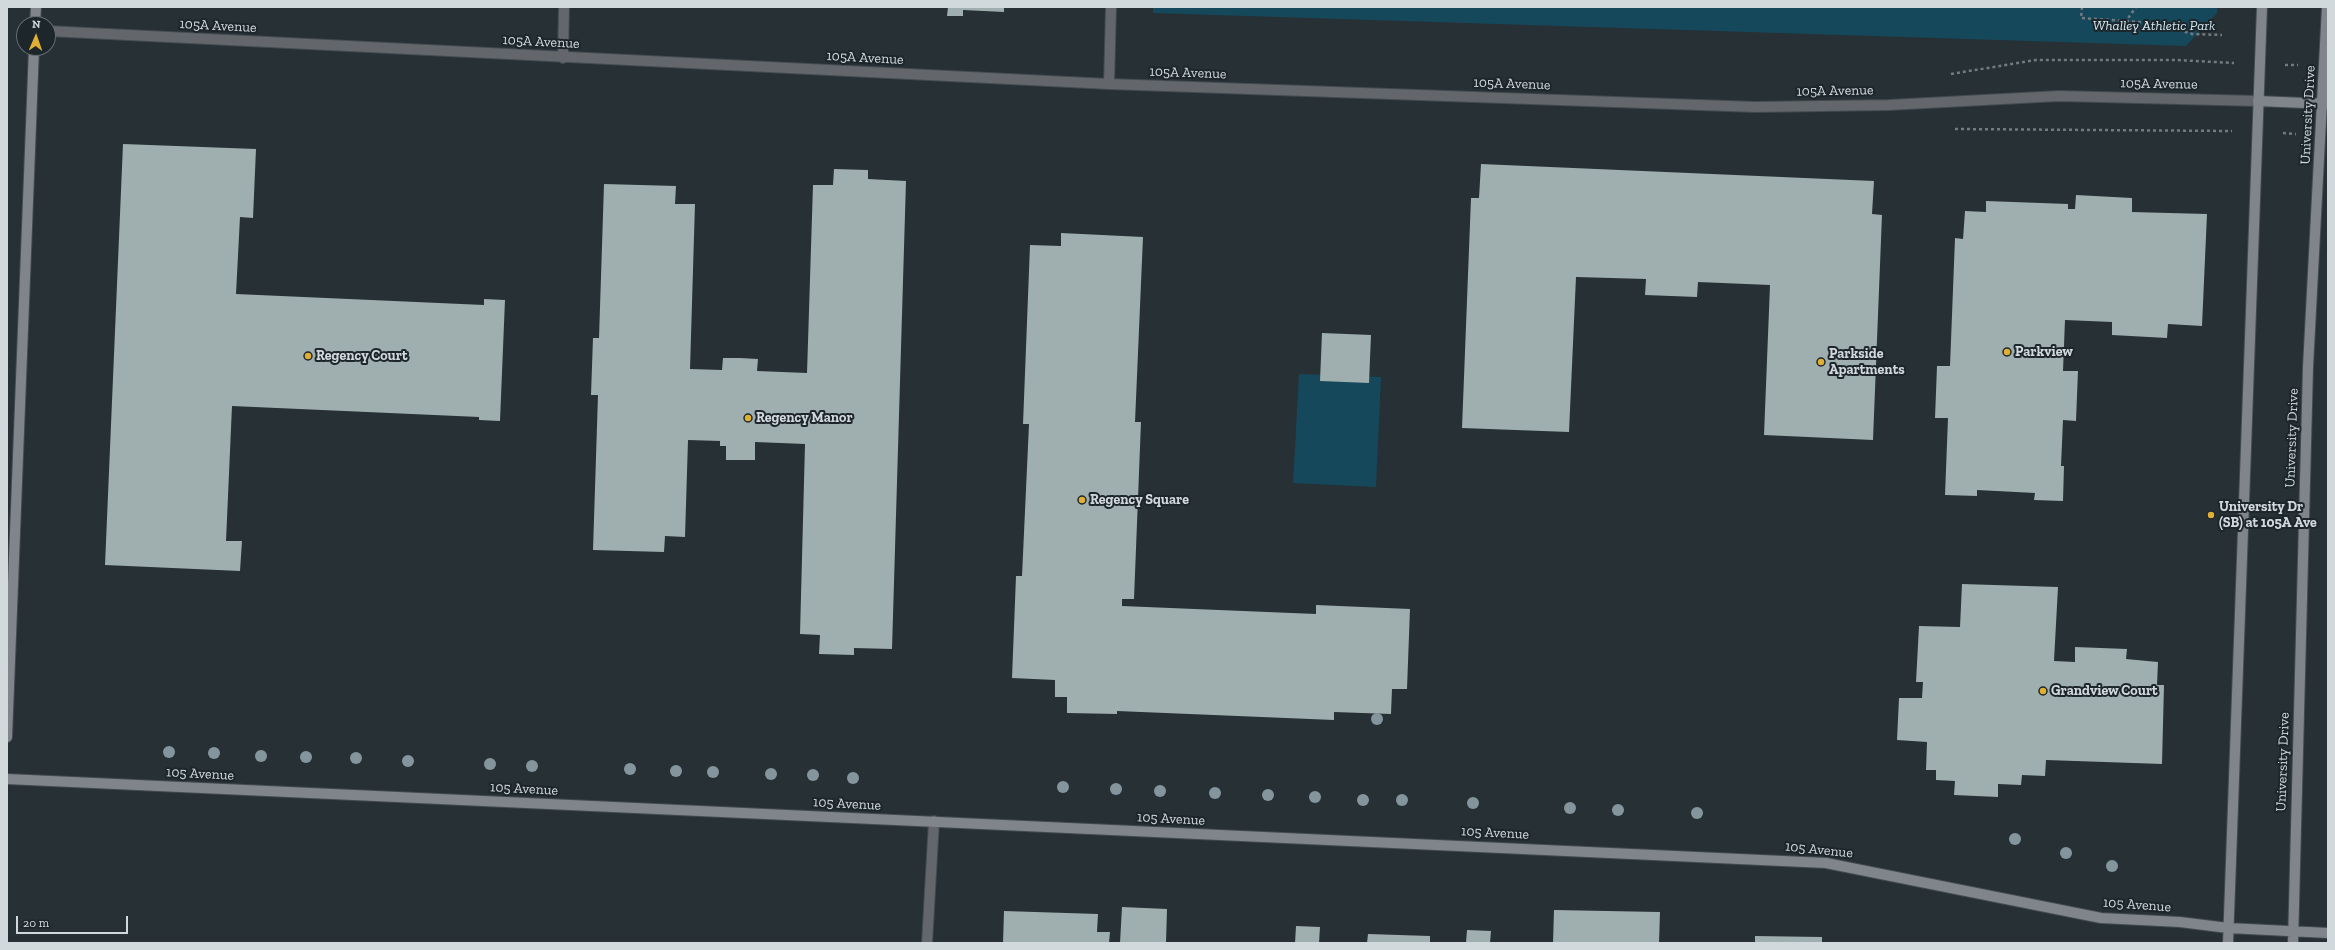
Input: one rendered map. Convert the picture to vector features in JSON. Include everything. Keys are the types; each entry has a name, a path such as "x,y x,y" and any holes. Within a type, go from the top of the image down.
{"main road":[{"path":"2228,943 2262,7"},
{"name":"University Drive","path":"2293,943 2307,384 2320,135 2325,104 2327,7"},
{"path":"7,737 34,56"},
{"name":"105A Avenue","path":"2258,101 2325,104"},
{"name":"105 Avenue","path":"7,779 1826,863 2101,918 2180,922 2228,928 2328,933"}],"street":[{"path":"563,58 564,7"},
{"path":"1109,84 1111,7"},
{"name":"105A Avenue","path":"56,31 563,58 1109,84 1756,107 1889,105 2059,96 2258,101"},
{"path":"927,943 934,822"}],"path":[{"path":"2082,7 2081,18 2160,24 2192,34 2222,35"},
{"path":"2126,21 2136,7"},
{"path":"1953,129 2257,132 2320,135"}],"green space":[{"name":"Whalley Athletic Park","path":"1153,7 2217,7 2217,13 2186,46 1153,13"},
{"path":"1299,374 1381,377 1376,487 1293,483"}],"building":[{"path":"948,7 1004,7 1004,12 963,10 963,16 947,16"},
{"name":"Regency Court","path":"123,144 256,149 253,218 240,217 236,294 484,305 484,299 505,300 500,421 479,420 479,417 232,406 226,541 242,541 240,571 105,565"},
{"name":"Parkside Apartments","path":"1481,164 1874,181 1872,214 1882,215 1873,440 1764,435 1770,285 1698,282 1697,297 1645,295 1646,279 1576,277 1569,432 1462,428 1471,198 1479,198"},
{"name":"Regency Manor","path":"834,169 868,170 868,179 906,181 892,649 854,648 854,655 819,654 820,635 800,634 805,444 755,442 755,460 726,460 726,446 720,446 720,441 688,440 685,537 665,536 664,552 593,550 598,395 591,395 593,338 599,338 604,184 676,186 675,204 695,204 690,369 722,370 723,358 740,358 758,359 757,371 807,373 813,185 833,185"},
{"name":"Parkview","path":"2076,195 2132,198 2132,212 2207,214 2202,326 2168,324 2167,338 2112,335 2112,322 2065,320 2063,371 2078,371 2076,421 2063,420 2061,466 2064,466 2063,501 2034,500 2035,493 1977,490 1977,496 1945,495 1948,418 1935,418 1937,366 1950,366 1955,238 1963,239 1965,211 1986,212 1986,201 2068,204 2068,209 2075,209"},
{"name":"Regency Square","path":"1061,233 1143,237 1135,422 1141,422 1134,599 1122,599 1122,606 1316,614 1316,605 1410,609 1407,689 1392,689 1391,714 1334,712 1334,720 1117,711 1117,714 1067,713 1067,697 1055,697 1055,680 1012,678 1016,576 1022,576 1029,424 1023,424 1030,245 1061,246"},
{"path":"1322,333 1371,335 1369,383 1320,381"},
{"name":"Grandview Court","path":"1962,584 2058,587 2054,661 2075,662 2075,647 2127,649 2126,659 2158,662 2157,685 2164,685 2162,764 2046,760 2045,776 2022,775 2021,785 1998,784 1998,797 1954,795 1955,781 1936,780 1936,770 1926,770 1927,742 1897,740 1899,698 1922,698 1923,682 1916,682 1919,626 1960,627"},
{"path":"1122,907 1167,909 1166,943 1120,943"},
{"path":"1554,910 1660,912 1659,943 1553,943"},
{"path":"1004,911 1098,914 1097,932 1110,932 1109,943 1003,943"},
{"path":"1296,926 1320,927 1319,943 1295,943"},
{"path":"1467,930 1491,931 1490,943 1466,943"},
{"path":"1368,934 1430,936 1430,943 1367,943"},
{"path":"1755,936 1822,937 1822,943 1755,943"}],"place":[{"name":"Parkview","path":"2007,352"},
{"name":"Regency Court","path":"308,356"},
{"name":"Parkside Apartments","path":"1821,362"},
{"name":"Regency Manor","path":"748,418"},
{"name":"Regency Square","path":"1082,500"},
{"name":"University Dr (SB) at 105A Ave","path":"2211,515"},
{"name":"Grandview Court","path":"2043,691"}]}
